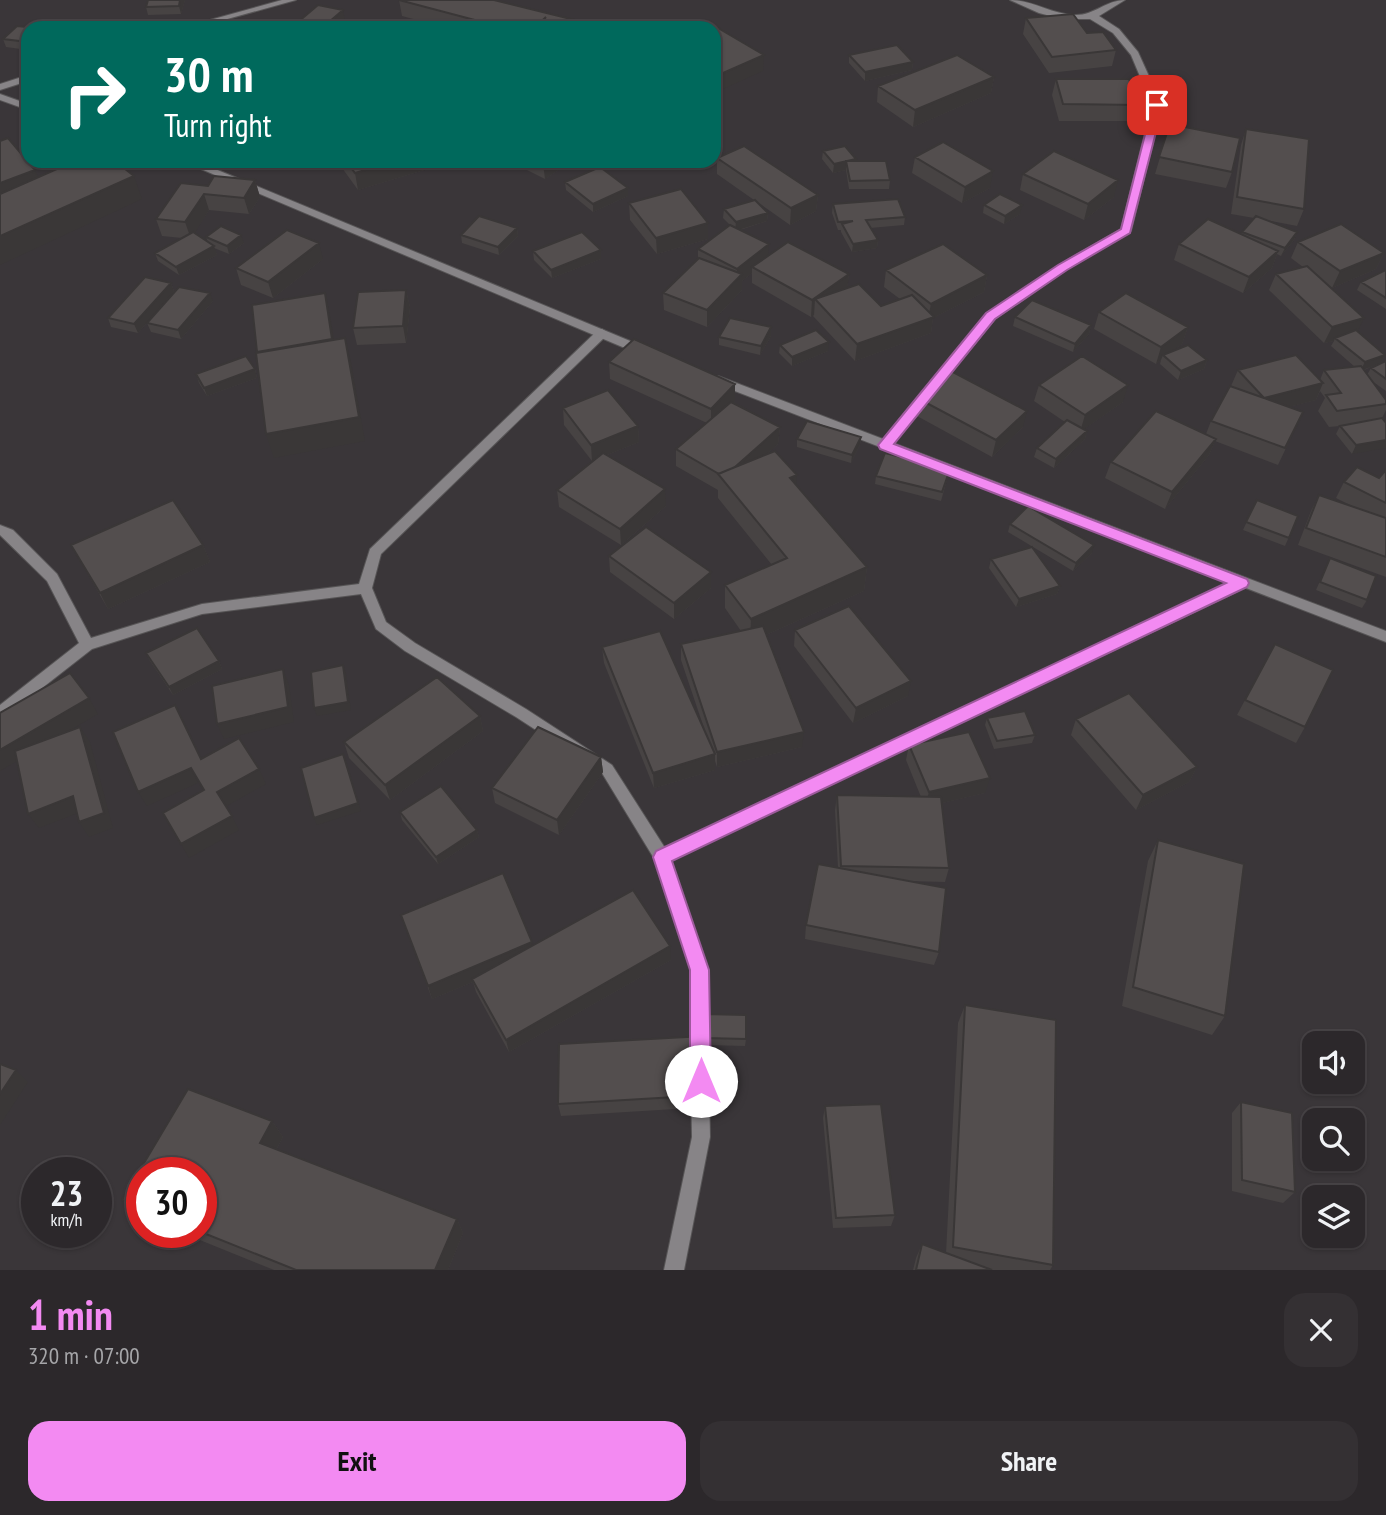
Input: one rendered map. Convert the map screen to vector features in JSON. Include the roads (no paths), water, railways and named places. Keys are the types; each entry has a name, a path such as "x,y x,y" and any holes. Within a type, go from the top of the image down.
{"street":[{"path":"212,21 292,0"},
{"path":"1014,0 1051,15 1092,16 1121,0"},
{"path":"885,445 991,316 1063,267 1126,231 1157,105 1135,54 1116,31 1092,16"},
{"path":"0,87 21,80"},
{"path":"0,97 21,104"},
{"path":"204,168 651,354"},
{"path":"602,333 375,552 365,588 381,625 410,647 521,713 607,769 662,857 700,970 701,1137 674,1270"},
{"path":"702,374 1386,637"},
{"path":"0,530 8,533 52,578 87,645"},
{"path":"662,857 1241,583"},
{"path":"0,713 87,645 202,609 365,588"}]}
